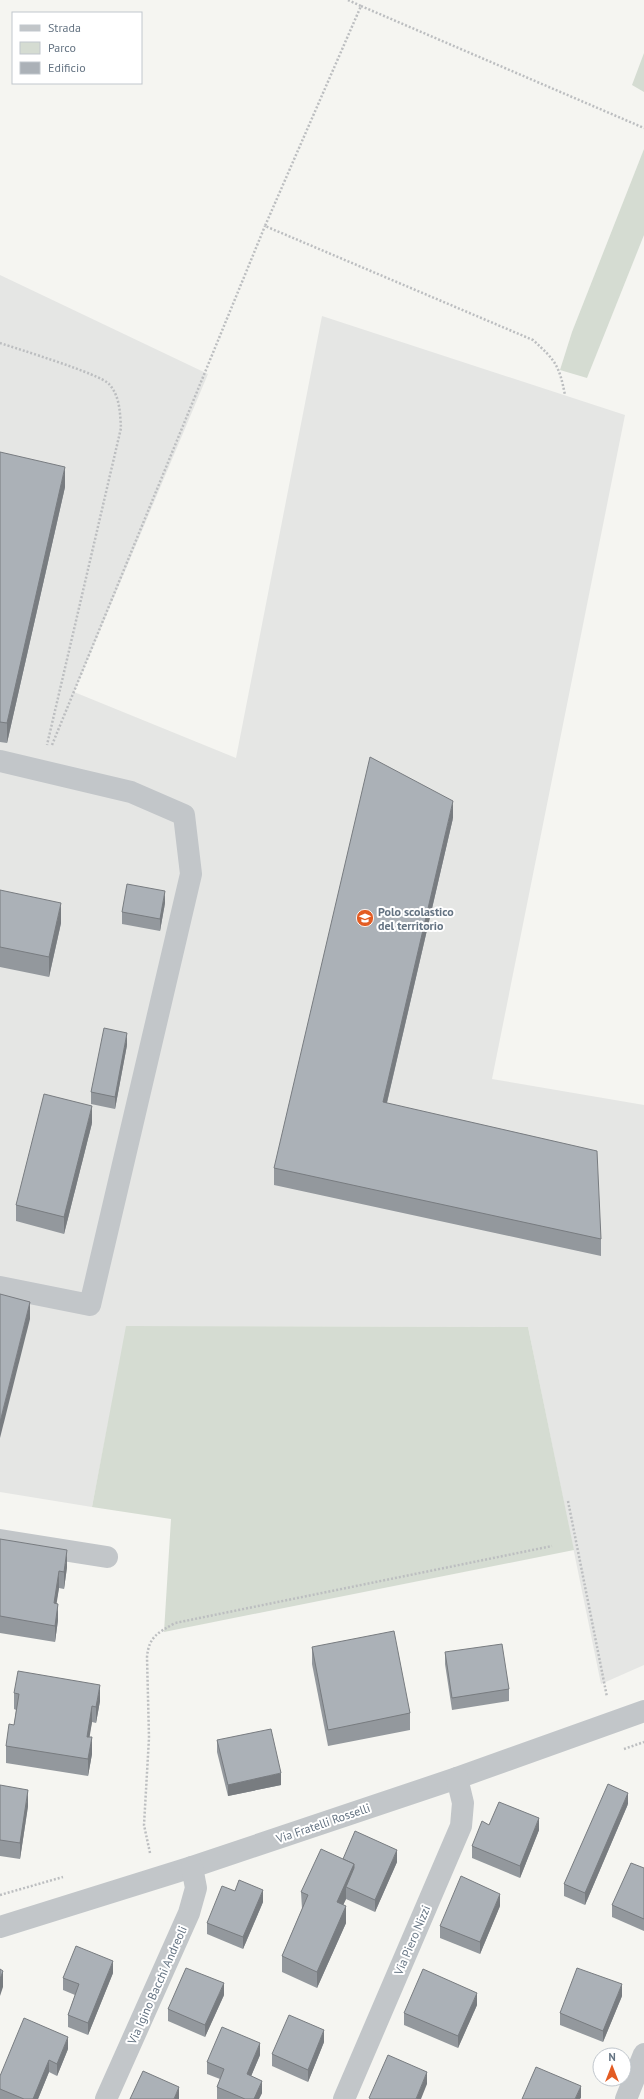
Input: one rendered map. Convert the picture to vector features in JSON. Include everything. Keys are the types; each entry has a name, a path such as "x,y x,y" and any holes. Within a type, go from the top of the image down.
{"street":[{"path":"0,761 131,792 184,815 191,874 90,1305 0,1287"},
{"path":"0,1540 107,1557"},
{"name":"Via Fratelli Rosselli","path":"0,1927 159,1876 192,1867 457,1778 644,1711"},
{"name":"Via Piero Nizzi","path":"344,2099 461,1826 463,1804 457,1778"},
{"name":"Via Igino Bacchi Andreoli","path":"106,2099 189,1914 196,1888 192,1867"},
{"path":"626,2099 644,2054"}],"path":[{"path":"348,0 644,128"},
{"path":"41,771 265,226 362,6"},
{"path":"265,226 533,340 550,355 560,370 565,395"},
{"path":"0,343 88,373 109,383 119,403 121,428 41,771"},
{"path":"568,1501 612,1723"},
{"path":"159,1876 150,1853 144,1825 149,1738 147,1657 148,1646 155,1635 175,1623 552,1546"}],"shaded area":[{"name":"Polo scolastico del territorio","path":"0,275 208,374 74,692 236,758 322,316 625,415 492,1079 644,1105 644,1665 601,1684 528,1327 127,1326 92,1507 0,1492"}],"green space":[{"path":"644,53 644,92 632,85"},
{"path":"644,149 644,235 587,378 560,370 572,332"},
{"path":"126,1326 528,1327 574,1550 164,1632 171,1519 92,1507"}],"building":[{"path":"0,452 65,467 7,723 0,722"},
{"path":"370,757 453,801 383,1102 597,1151 601,1239 274,1168"},
{"path":"127,884 165,891 160,919 122,912"},
{"path":"0,890 61,903 49,957 0,947"},
{"path":"104,1028 127,1033 115,1097 91,1092"},
{"path":"44,1094 92,1106 64,1217 16,1205"},
{"path":"0,1294 30,1302 0,1422"},
{"path":"0,1539 67,1550 64,1572 59,1571 54,1603 58,1604 55,1626 0,1616"},
{"path":"394,1631 410,1713 328,1730 312,1647"},
{"path":"502,1644 509,1689 452,1698 445,1652"},
{"path":"18,1671 100,1685 96,1707 92,1706 87,1737 92,1737 88,1759 6,1746 9,1724 14,1725 19,1694 14,1693"},
{"path":"271,1729 281,1773 228,1785 217,1740"},
{"path":"608,1784 628,1793 585,1893 564,1884"},
{"path":"0,1785 28,1790 20,1843 0,1840"},
{"path":"499,1802 539,1818 520,1866 472,1846 482,1821 489,1825"},
{"path":"355,1831 397,1850 375,1900 346,1887 354,1868 354,1864 343,1859"},
{"path":"321,1849 354,1864 337,1902 346,1906 317,1972 282,1956 308,1895 301,1892"},
{"path":"631,1863 644,1868 644,1919 612,1905"},
{"path":"461,1876 500,1894 480,1942 440,1926"},
{"path":"239,1880 263,1890 243,1937 207,1923 222,1886 235,1891"},
{"path":"76,1946 113,1961 88,2023 68,2015 79,1984 63,1978"},
{"path":"186,1968 224,1983 205,2025 168,2009"},
{"path":"577,1968 622,1984 603,2031 560,2013"},
{"path":"0,1969 3,1971 0,1979"},
{"path":"423,1969 477,1993 458,2036 404,2013"},
{"path":"289,2015 324,2030 308,2070 272,2054"},
{"path":"24,2018 68,2037 57,2064 49,2060 33,2099 24,2099 0,2089 0,2076"},
{"path":"222,2027 260,2043 247,2074 262,2081 254,2099 245,2099 217,2087 224,2069 207,2062"},
{"path":"388,2055 427,2072 416,2099 369,2098"},
{"path":"536,2067 581,2086 575,2099 522,2099"},
{"path":"143,2071 179,2087 174,2099 130,2099"}],"place":[{"name":"Polo scolastico del territorio","path":"365,918"}]}
